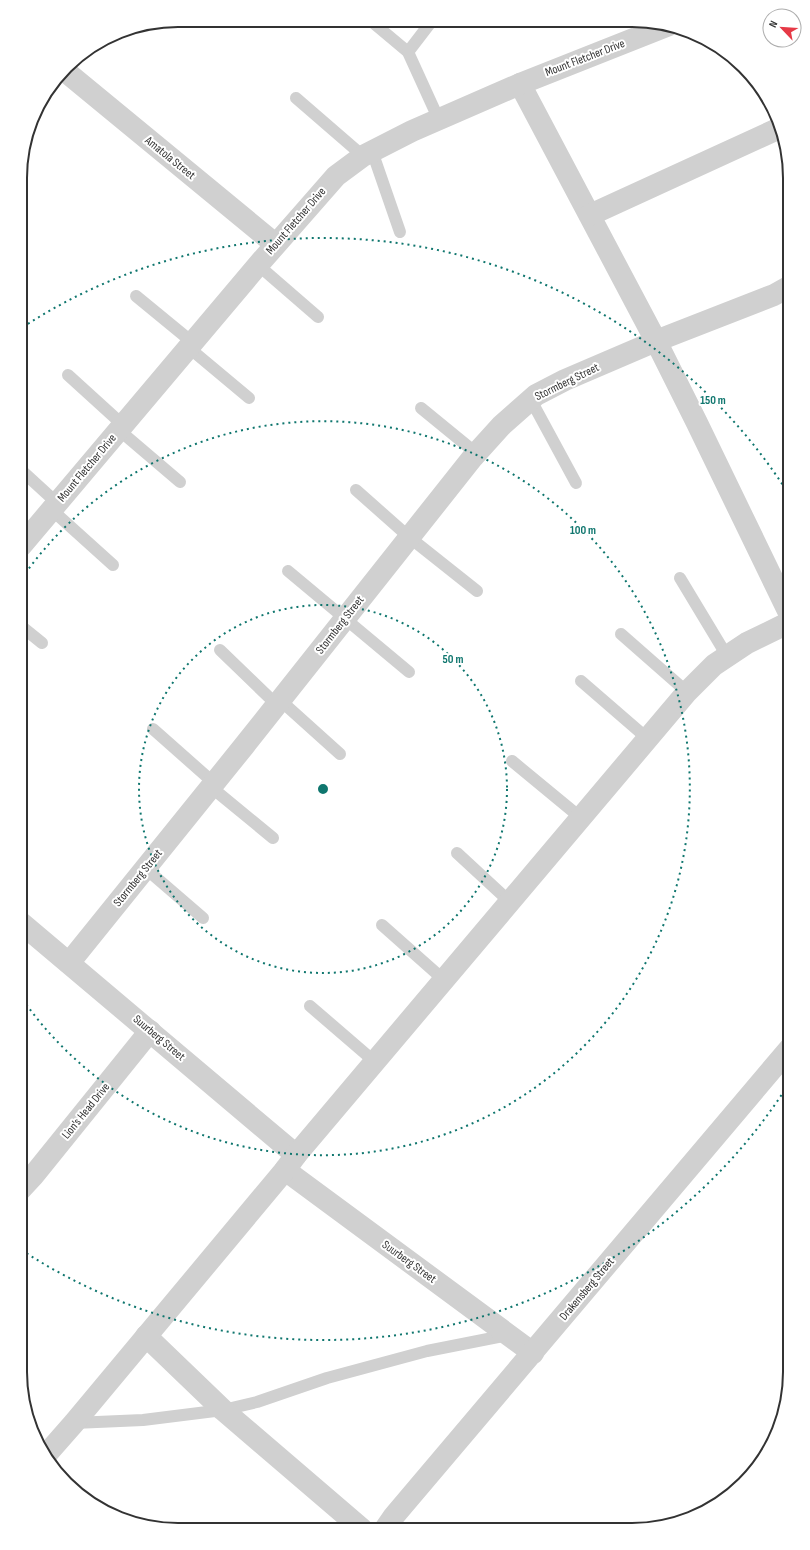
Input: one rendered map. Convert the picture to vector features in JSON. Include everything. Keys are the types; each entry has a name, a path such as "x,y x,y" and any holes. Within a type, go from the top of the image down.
{"street":[{"name":"Mount Fletcher Drive","path":"27,539 275,244 336,176 368,154 439,120 520,84 658,29"},
{"name":"Amatola Street","path":"69,74 275,244"},
{"path":"520,84 656,341 783,601"},
{"path":"590,215 775,130"},
{"name":"Stormberg Street","path":"69,963 279,703 476,453 502,425 536,395 565,380 656,341 774,294 783,293"},
{"path":"49,1451 687,692 714,665 747,643 783,625"},
{"name":"Suurberg Street","path":"27,928 150,1031 291,1163 508,1335 533,1353"},
{"name":"Lion's Head Drive","path":"27,1182 150,1031"},
{"name":"Drakensberg Street","path":"389,1523 783,1056"},
{"path":"146,1336 223,1410 355,1523"}],"lane":[{"path":"378,27 408,52 439,120"},
{"path":"408,52 427,27"},
{"path":"296,98 368,154 400,232"},
{"path":"258,265 318,317"},
{"path":"136,296 249,398"},
{"path":"68,375 121,428 180,482"},
{"path":"531,400 576,482"},
{"path":"421,408 476,453"},
{"path":"27,477 54,506 113,564"},
{"path":"356,490 409,537 477,591"},
{"path":"288,571 409,672"},
{"path":"680,578 727,656"},
{"path":"27,631 42,643"},
{"path":"621,634 687,692"},
{"path":"220,650 279,703 340,754"},
{"path":"581,681 648,739"},
{"path":"153,729 273,838"},
{"path":"512,761 581,818"},
{"path":"457,853 510,902"},
{"path":"145,868 203,918"},
{"path":"382,925 444,980"},
{"path":"310,1006 375,1062"},
{"path":"74,1423 143,1420 223,1410 257,1402 327,1378 419,1353 508,1335"}]}
